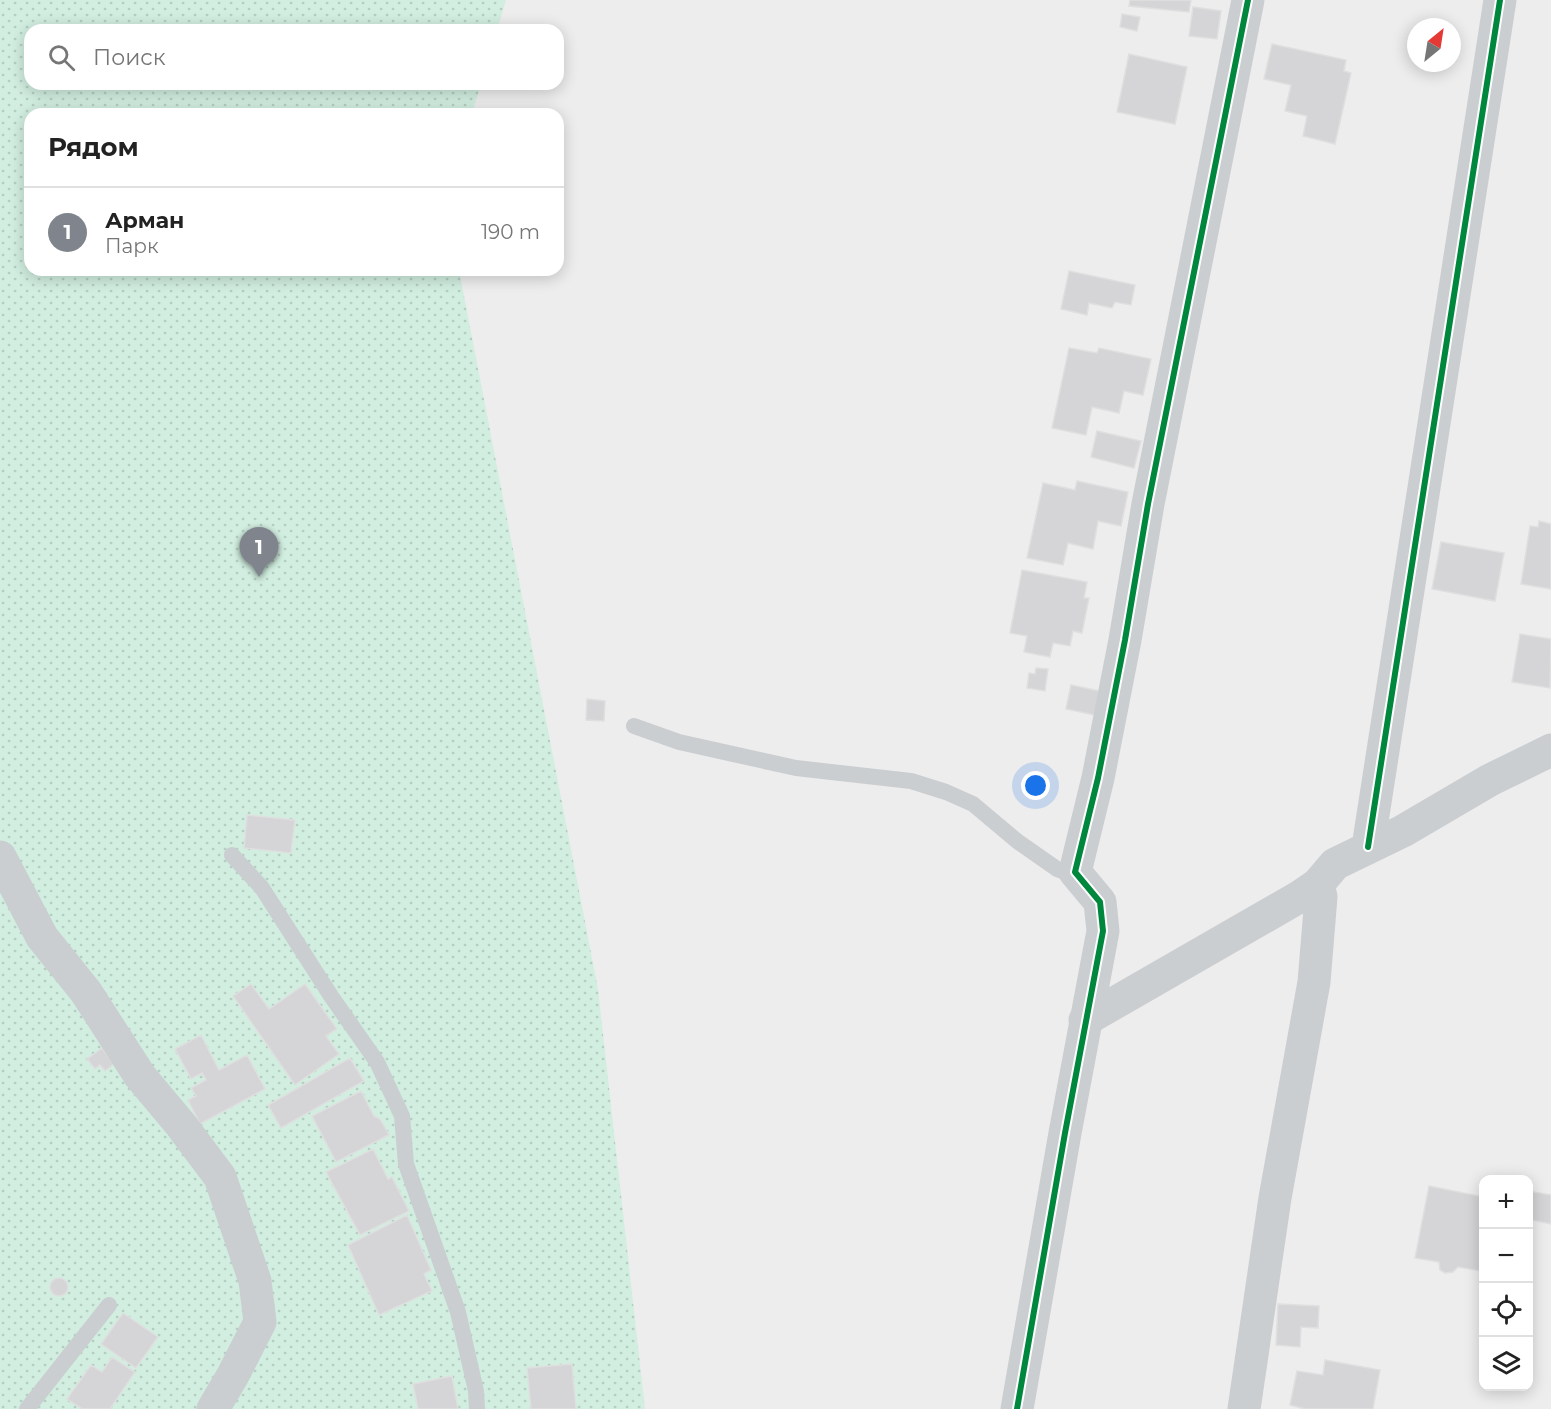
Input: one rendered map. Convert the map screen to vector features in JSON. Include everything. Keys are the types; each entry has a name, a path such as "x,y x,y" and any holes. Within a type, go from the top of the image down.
{"street":[{"path":"1017,1409 1085,1020 1103,931 1100,902 1075,872 1098,778 1150,493 1248,0"},
{"path":"1368,847 1500,0"},
{"path":"1085,1020 1318,884 1335,864 1403,831 1490,780 1551,750"},
{"path":"0,857 42,937 86,992 140,1076 220,1176 255,1281 260,1322 213,1409"},
{"path":"1244,1409 1276,1187 1314,982 1321,897 1318,884"}],"lane":[{"path":"633,726 679,742 796,768 911,780 973,804 1017,841 1057,869 1075,872"},
{"path":"232,855 262,888 331,996 377,1062 402,1116 406,1164 458,1312 476,1391 477,1409"},
{"path":"27,1409 109,1305"}],"green space":[{"path":"0,0 506,0 499,24 24,24 24,90 479,90 474,108 24,108 24,276 460,276 598,989 645,1409 0,1409"}],"building":[{"path":"1130,0 1191,0 1189,12 1129,6"},
{"path":"1193,7 1221,11 1217,39 1189,36"},
{"path":"1122,14 1140,17 1137,31 1120,27"},
{"path":"1272,44 1346,60 1344,71 1351,73 1335,144 1303,136 1307,116 1285,111 1291,85 1264,79"},
{"path":"1129,54 1187,67 1175,124 1117,112"},
{"path":"1069,271 1135,285 1131,305 1115,302 1112,308 1089,303 1087,315 1061,309"},
{"path":"1069,348 1097,353 1099,348 1151,359 1143,395 1124,391 1119,413 1092,407 1086,435 1052,428"},
{"path":"1097,431 1141,441 1134,468 1091,457"},
{"path":"1077,481 1128,492 1121,526 1098,521 1093,549 1068,543 1063,565 1027,558 1043,483 1075,490"},
{"path":"1539,521 1551,524 1551,589 1521,584 1530,526 1538,527"},
{"path":"1441,542 1504,553 1495,601 1432,589"},
{"path":"1022,570 1087,582 1084,598 1089,598 1082,633 1073,631 1070,646 1053,643 1050,657 1024,652 1027,636 1010,633"},
{"path":"1520,634 1551,639 1550,688 1512,682"},
{"path":"1036,668 1048,669 1045,691 1027,688 1029,673 1035,674"},
{"path":"1071,685 1100,691 1095,715 1066,709"},
{"path":"587,699 605,701 604,721 586,720"},
{"path":"247,815 295,820 291,853 244,848"},
{"path":"251,984 269,1009 305,984 337,1029 326,1036 339,1054 295,1085 233,996"},
{"path":"201,1035 219,1070 247,1055 265,1089 200,1124 188,1100 196,1096 191,1088 206,1080 202,1073 191,1079 175,1049"},
{"path":"102,1048 114,1064 105,1071 100,1065 95,1069 87,1059"},
{"path":"350,1058 364,1081 281,1128 268,1105"},
{"path":"361,1091 374,1116 380,1119 389,1135 336,1162 312,1116"},
{"path":"373,1149 388,1179 392,1177 409,1211 360,1235 326,1172"},
{"path":"1429,1186 1479,1196 1479,1271 1458,1267 1453,1272 1445,1273 1440,1270 1439,1262 1415,1258"},
{"path":"1533,1192 1551,1195 1551,1224 1533,1220"},
{"path":"407,1215 431,1270 424,1274 432,1291 379,1315 348,1245"},
{"path":"55,1278 63,1278 68,1283 66,1294 55,1296 50,1291 50,1283"},
{"path":"1278,1304 1319,1306 1318,1328 1301,1327 1300,1347 1276,1345"},
{"path":"123,1313 158,1337 136,1368 101,1344"},
{"path":"112,1357 135,1372 110,1409 82,1409 67,1399 91,1365 102,1372"},
{"path":"1325,1360 1380,1370 1373,1409 1305,1409 1290,1405 1297,1371 1323,1375"},
{"path":"572,1364 576,1409 531,1409 527,1368"},
{"path":"452,1376 458,1409 418,1409 413,1384"}],"cycle path":[{"path":"1017,1409 1103,931 1100,902 1075,872 1098,778 1148,504 1248,0"},
{"path":"1368,847 1500,0"}],"place":[{"name":"Арман","path":"259,577"}]}
